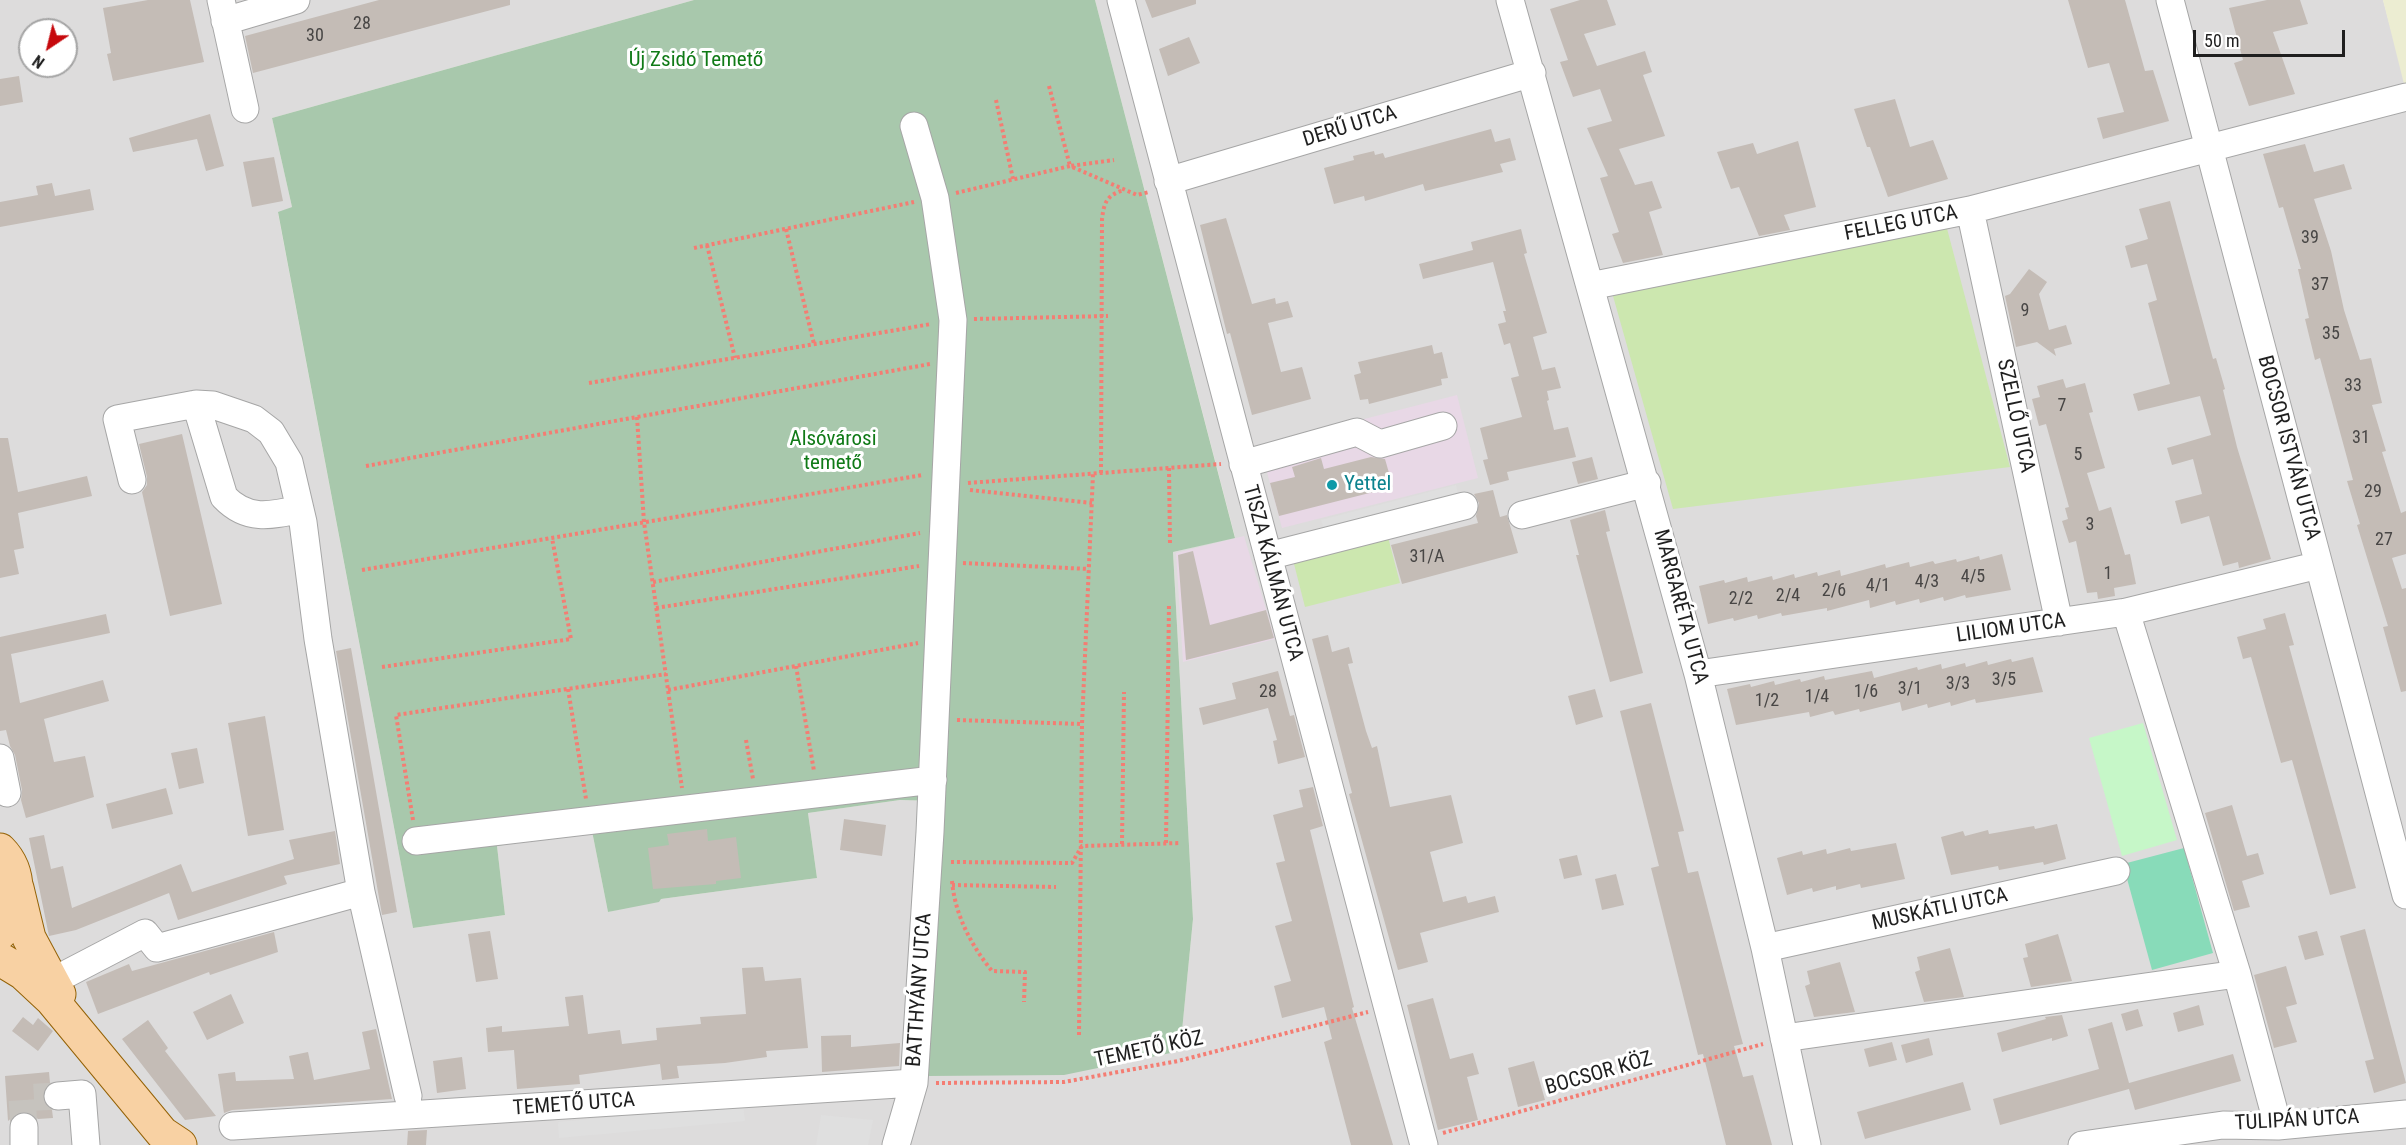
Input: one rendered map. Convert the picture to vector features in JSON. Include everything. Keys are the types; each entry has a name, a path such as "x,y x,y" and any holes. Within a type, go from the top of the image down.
{"main road":[{"path":"1,850 13,870 29,938 83,1038"},
{"path":"0,933 11,918 17,888"},
{"path":"0,959 36,983 165,1141"}],"street":[{"path":"244,109 223,10 296,0"},
{"name":"TISZA KÁLMÁN UTCA","path":"1121,0 1423,1142"},
{"name":"MARGARÉTA UTCA","path":"1510,0 1647,483 1698,674 1765,948 1807,1145"},
{"name":"BOCSOR ISTVÁN UTCA","path":"2170,0 2406,895"},
{"name":"DERŰ UTCA","path":"1168,181 1532,74"},
{"name":"FELLEG UTCA","path":"1590,286 1970,210 2209,146 2406,97"},
{"name":"BATTHYÁNY UTCA","path":"896,1145 914,1083 939,862 930,832 944,528 955,482 951,360 953,320 935,198 914,126"},
{"name":"SZELLŐ UTCA","path":"1970,210 2059,622"},
{"path":"196,404 224,496 231,504 252,515 269,517 300,509"},
{"path":"132,480 117,419 196,404 231,410 254,419 271,432 289,462 300,509 318,639 361,892 408,1096"},
{"path":"1242,462 1358,432 1380,444 1443,426"},
{"path":"1522,515 1647,483"},
{"path":"1268,556 1464,506"},
{"name":"LILIOM UTCA","path":"1698,674 2126,612 2319,565"},
{"path":"2126,612 2236,974 2278,1126"},
{"path":"0,758 8,793"},
{"path":"416,841 933,780"},
{"name":"MUSKÁTLI UTCA","path":"1765,948 2116,871"},
{"path":"51,982 145,933 157,948 361,892"},
{"path":"1784,1038 2236,974"},
{"name":"TEMETŐ UTCA","path":"233,1126 299,1134 914,1083"},
{"path":"58,1096 82,1094 86,1145"},
{"name":"TULIPÁN UTCA","path":"2082,1145 2225,1135 2278,1126 2406,1114"}],"path":[{"path":"1049,86 1070,166 1114,160"},
{"path":"996,100 1013,179"},
{"path":"1101,473 1103,203 1111,194 1124,189"},
{"path":"786,228 814,344"},
{"path":"706,245 735,358"},
{"path":"589,383 953,320 1108,316"},
{"path":"366,466 951,360"},
{"path":"637,417 644,522 685,809"},
{"path":"362,570 644,522 955,482 1242,462"},
{"path":"1169,468 1170,544"},
{"path":"1079,1035 1082,724 1093,474"},
{"path":"955,482 1092,503"},
{"path":"653,582 944,528"},
{"path":"382,667 571,639 552,537"},
{"path":"657,608 943,562 1089,569"},
{"path":"1166,843 1168,603"},
{"path":"668,690 939,639"},
{"path":"796,666 818,793"},
{"path":"416,841 396,715 666,674"},
{"path":"568,689 589,820"},
{"path":"1122,844 1124,692"},
{"path":"936,720 1082,724"},
{"path":"746,740 756,801"},
{"path":"1082,846 1181,843"},
{"path":"1024,1002 1025,972 992,971 972,947 953,897 952,885 939,862 1072,863 1082,846"},
{"path":"952,885 1056,887"},
{"name":"TEMETŐ KÖZ","path":"914,1083 1064,1082 1178,1061 1386,1008"},
{"name":"BOCSOR KÖZ","path":"1423,1142 1784,1038"}],"shaded area":[{"path":"0,0 694,0 272,118 292,207 278,213 413,928 505,915 497,846 592,831 608,912 661,899 817,878 808,813 900,800 938,801 1180,1050 1193,919 1173,552 1235,537 1095,0 2383,0 2406,84 2406,1145 0,1145"},
{"path":"1457,395 1478,478 1282,528 1260,446"},
{"path":"1456,485 1463,512 1329,547 1321,520"},
{"path":"1244,536 1275,639 1183,662 1176,553"},
{"path":"743,1105 745,1121 559,1138 558,1122"},
{"path":"821,1115 873,1120 868,1145 816,1145"}],"green space":[{"name":"Alsóvárosi temető","path":"694,0 1095,0 1235,538 1173,552 1193,919 1180,1051 1064,1075 927,1076 938,801 900,800 808,813 817,878 661,899 659,902 608,912 592,831 497,846 505,915 413,928 278,212 292,207 272,118"},
{"path":"2383,0 2406,0 2406,84 2404,84"},
{"path":"1945,221 2010,467 1673,509 1613,296"},
{"path":"1388,537 1400,583 1305,607 1293,560"},
{"path":"2143,723 2177,840 2122,856 2089,738"},
{"path":"2184,848 2213,953 2152,970 2123,864"}],"building":[{"path":"148,0 190,0 204,62 113,81 107,54 111,53 103,8"},
{"path":"379,0 510,0 510,5 253,73 245,36"},
{"path":"1145,0 1196,0 1196,4 1152,18"},
{"path":"1580,0 1607,0 1616,25 1584,34 1597,66 1645,51 1652,72 1643,75 1665,136 1619,149 1635,185 1652,181 1662,208 1649,212 1663,255 1623,263 1612,234 1619,232 1600,178 1608,176 1587,128 1612,121 1600,89 1573,97 1560,62 1568,60 1550,9"},
{"path":"2068,0 2125,0 2145,71 2153,70 2169,121 2103,139 2097,118 2124,112 2109,63 2088,68"},
{"path":"2267,0 2300,0 2308,24 2273,32 2295,94 2249,106 2234,63 2243,60 2229,8"},
{"path":"1189,37 1200,63 1168,76 1159,49"},
{"path":"18,76 23,102 0,106 0,79"},
{"path":"1895,99 1910,147 1933,140 1948,179 1888,197 1854,109"},
{"path":"210,114 224,166 206,171 197,139 133,152 129,138"},
{"path":"1491,129 1495,142 1510,138 1516,160 1500,164 1503,172 1425,191 1423,184 1365,201 1364,196 1334,204 1324,168 1354,160 1353,156 1374,151 1375,155 1383,153 1385,158"},
{"path":"1798,141 1816,207 1784,215 1790,230 1759,236 1739,187 1731,189 1717,152 1753,143 1757,154"},
{"path":"2305,144 2314,172 2344,164 2352,189 2314,199 2331,251 2344,310 2360,360 2371,358 2382,403 2372,405 2386,451 2382,452 2401,513 2406,511 2406,554 2392,558 2402,589 2406,588 2406,691 2401,692 2383,627 2388,626 2357,525 2360,524 2347,481 2353,480 2320,358 2315,360 2305,319 2309,318 2298,269 2301,269 2283,207 2279,208 2263,154"},
{"path":"274,157 283,201 252,207 243,162"},
{"path":"52,183 55,196 90,189 94,210 0,227 0,202 38,195 36,186"},
{"path":"2170,201 2213,359 2216,358 2225,389 2223,390 2237,447 2271,559 2239,568 2238,562 2223,566 2209,516 2181,524 2175,501 2202,494 2193,459 2172,465 2167,448 2211,435 2200,396 2138,411 2133,394 2170,384 2148,303 2157,300 2147,264 2131,268 2125,246 2148,239 2139,209"},
{"path":"1226,218 1252,304 1275,298 1276,304 1288,301 1293,317 1268,323 1281,372 1302,367 1311,399 1252,415 1230,333 1227,334 1200,225"},
{"path":"1521,229 1527,253 1524,254 1547,333 1533,337 1542,370 1555,367 1561,388 1547,391 1549,400 1547,401 1554,430 1568,427 1576,457 1507,472 1509,480 1490,485 1483,460 1488,459 1480,428 1522,417 1511,378 1519,376 1510,343 1504,345 1498,324 1506,322 1503,311 1506,311 1493,262 1423,279 1419,264 1473,250 1471,242"},
{"path":"2029,269 2047,282 2039,294 2049,330 2066,325 2072,344 2054,349 2056,356 2037,342 2016,347 2005,296 2010,294"},
{"path":"1432,345 1434,354 1442,352 1448,378 1441,379 1442,385 1369,404 1368,399 1360,400 1354,375 1361,373 1358,362"},
{"path":"2063,379 2066,388 2085,383 2093,412 2089,413 2105,468 2087,473 2099,511 2111,507 2125,555 2130,554 2136,584 2114,588 2115,596 2098,599 2097,592 2087,593 2076,541 2069,543 2062,521 2068,519 2065,508 2069,507 2046,424 2039,426 2032,399 2040,397 2037,386"},
{"path":"182,434 222,604 170,616 142,492 147,485 147,477 139,444"},
{"path":"0,438 8,438 18,492 87,476 92,496 18,513 24,548 14,550 19,574 0,578"},
{"name":"Yettel","path":"1371,457 1385,459 1393,487 1279,516 1270,483 1295,477 1292,467 1321,458 1324,469"},
{"path":"1592,457 1598,479 1578,484 1572,462"},
{"path":"1493,490 1500,517 1507,515 1518,553 1402,584 1391,545 1478,523 1476,516 1479,503 1474,494"},
{"path":"1605,510 1610,531 1606,532 1643,673 1610,682 1576,555 1579,555 1570,520"},
{"path":"1193,551 1210,625 1266,610 1274,638 1186,660 1178,555"},
{"path":"2002,554 2011,590 1966,598 1965,595 1944,601 1943,597 1920,603 1919,599 1896,605 1895,601 1870,608 1869,600 1827,611 1827,608 1782,616 1781,613 1758,619 1757,615 1708,624 1699,586 1724,580 1725,583 1747,577 1748,582 1772,576 1773,580 1794,574 1795,578 1817,572 1818,576 1840,570 1841,576 1885,564 1886,568 1909,562 1910,567 1933,561 1935,564 1956,559 1957,562 1979,556 1980,560"},
{"path":"2285,613 2294,645 2289,646 2356,888 2330,895 2292,760 2281,763 2251,657 2243,659 2237,637 2266,629 2263,619"},
{"path":"106,614 110,633 11,654 20,703 103,680 109,701 44,719 54,762 85,756 94,797 26,818 21,800 22,790 15,755 6,730 0,731 0,637"},
{"path":"1328,635 1332,652 1349,647 1353,663 1348,664 1372,748 1377,746 1390,807 1451,795 1463,843 1430,852 1443,902 1466,896 1468,903 1495,896 1499,912 1420,933 1428,962 1398,970 1349,794 1352,793 1312,639"},
{"path":"351,648 397,912 382,915 336,651"},
{"path":"2033,657 2043,692 1976,703 1975,699 1951,706 1950,702 1928,708 1927,704 1902,711 1900,702 1860,712 1859,709 1835,715 1833,711 1810,717 1809,712 1736,725 1727,689 1750,684 1751,687 1774,681 1775,685 1800,679 1801,682 1824,676 1825,680 1872,671 1874,678 1917,667 1918,670 1941,664 1942,669 1965,663 1966,667 1987,661 1988,665 2011,659 2012,662"},
{"path":"1278,671 1290,716 1294,715 1305,757 1278,764 1273,741 1277,740 1268,708 1203,725 1199,708 1236,699 1232,683"},
{"path":"1595,689 1603,717 1576,725 1568,696"},
{"path":"1651,703 1684,831 1678,832 1688,873 1698,871 1743,1044 1734,1046 1743,1077 1753,1075 1772,1145 1726,1145 1703,1054 1698,1055 1651,868 1659,866 1620,711"},
{"path":"265,716 284,830 248,836 228,723"},
{"path":"197,748 204,783 179,789 171,753"},
{"path":"1313,787 1323,826 1310,830 1354,1007 1352,1008 1393,1145 1351,1145 1324,1042 1332,1039 1324,1007 1282,1018 1274,986 1291,981 1275,926 1292,921 1276,863 1285,861 1273,815 1303,807 1299,790"},
{"path":"166,788 173,814 112,829 106,804"},
{"path":"2232,805 2247,856 2258,853 2264,874 2242,881 2250,907 2234,911 2205,813"},
{"path":"844,819 886,825 882,856 840,850"},
{"path":"2057,824 2066,859 2044,865 2043,862 1999,870 1998,866 1951,875 1941,837 1963,831 1965,836 1988,830 1989,834"},
{"path":"707,829 708,841 736,837 741,878 716,881 716,884 653,889 648,848 669,845 667,834"},
{"path":"335,831 340,864 284,876 287,884 178,920 169,893 76,930 49,936 29,838 44,835 51,869 63,866 72,908 181,864 192,892 294,859 289,840"},
{"path":"1896,843 1905,879 1861,888 1860,884 1836,890 1836,886 1813,892 1812,888 1787,895 1777,858 1802,851 1803,855 1826,849 1827,854 1850,848 1851,851"},
{"path":"1577,855 1582,875 1564,879 1559,859"},
{"path":"1616,874 1624,905 1602,910 1595,879"},
{"path":"2365,929 2406,1083 2374,1093 2365,1061 2374,1059 2340,936"},
{"path":"490,931 498,979 476,982 468,934"},
{"path":"2317,931 2324,955 2305,960 2298,936"},
{"path":"274,932 278,952 210,975 209,972 98,1014 86,982 129,964 132,971"},
{"path":"2058,934 2072,981 2031,987 2023,958 2028,957 2025,944"},
{"path":"1950,948 1964,997 1924,1002 1915,972 1920,970 1917,957"},
{"path":"1840,962 1855,1012 1814,1017 1805,986 1810,984 1807,971"},
{"path":"2286,966 2297,1004 2286,1007 2297,1042 2274,1048 2254,975"},
{"path":"763,967 765,981 801,978 808,1048 766,1051 767,1057 725,1063 677,1066 679,1078 662,1080 660,1064 579,1075 580,1084 517,1089 514,1050 488,1052 486,1028 502,1026 502,1032 569,1026 565,997 583,995 588,1034 620,1030 622,1044 657,1040 656,1028 701,1024 700,1017 746,1014 742,968"},
{"path":"231,994 244,1023 207,1040 193,1012"},
{"path":"1433,998 1450,1059 1473,1053 1479,1074 1467,1077 1478,1120 1438,1130 1407,1005"},
{"path":"2199,1005 2204,1025 2178,1032 2173,1013"},
{"path":"2138,1009 2143,1026 2126,1031 2121,1014"},
{"path":"2062,1015 2068,1036 2052,1041 2052,1038 2002,1052 1997,1033 2046,1019 2045,1017"},
{"path":"23,1017 33,1025 38,1018 53,1031 38,1051 12,1031"},
{"path":"148,1020 168,1048 165,1051 216,1116 185,1120 122,1039"},
{"path":"2112,1022 2129,1083 2233,1054 2241,1081 2135,1110 2129,1089 2000,1125 1993,1099 2099,1069 2088,1029"},
{"path":"376,1029 392,1099 232,1110 224,1113 218,1074 235,1072 236,1081 294,1079 289,1056 308,1052 314,1080 370,1069 362,1032"},
{"path":"851,1035 851,1047 900,1043 899,1066 822,1072 821,1036"},
{"path":"1929,1038 1933,1055 1906,1063 1901,1045"},
{"path":"1892,1042 1897,1060 1869,1067 1864,1049"},
{"path":"462,1057 466,1089 437,1093 433,1061"},
{"path":"1534,1061 1545,1100 1518,1107 1508,1068"},
{"path":"49,1072 50,1083 44,1089 42,1097 45,1105 52,1110 53,1118 38,1119 31,1113 23,1111 8,1121 5,1076"},
{"path":"1963,1082 1971,1110 1865,1139 1857,1112"},
{"path":"427,1130 426,1145 407,1145 408,1131"}],"tunnel":[{"path":"24,1127 22,1098 58,1096"}],"place":[{"name":"Yettel","path":"1332,485"}],"park label":[{"name":"Új Zsidó Temető","path":"696,61"}]}
